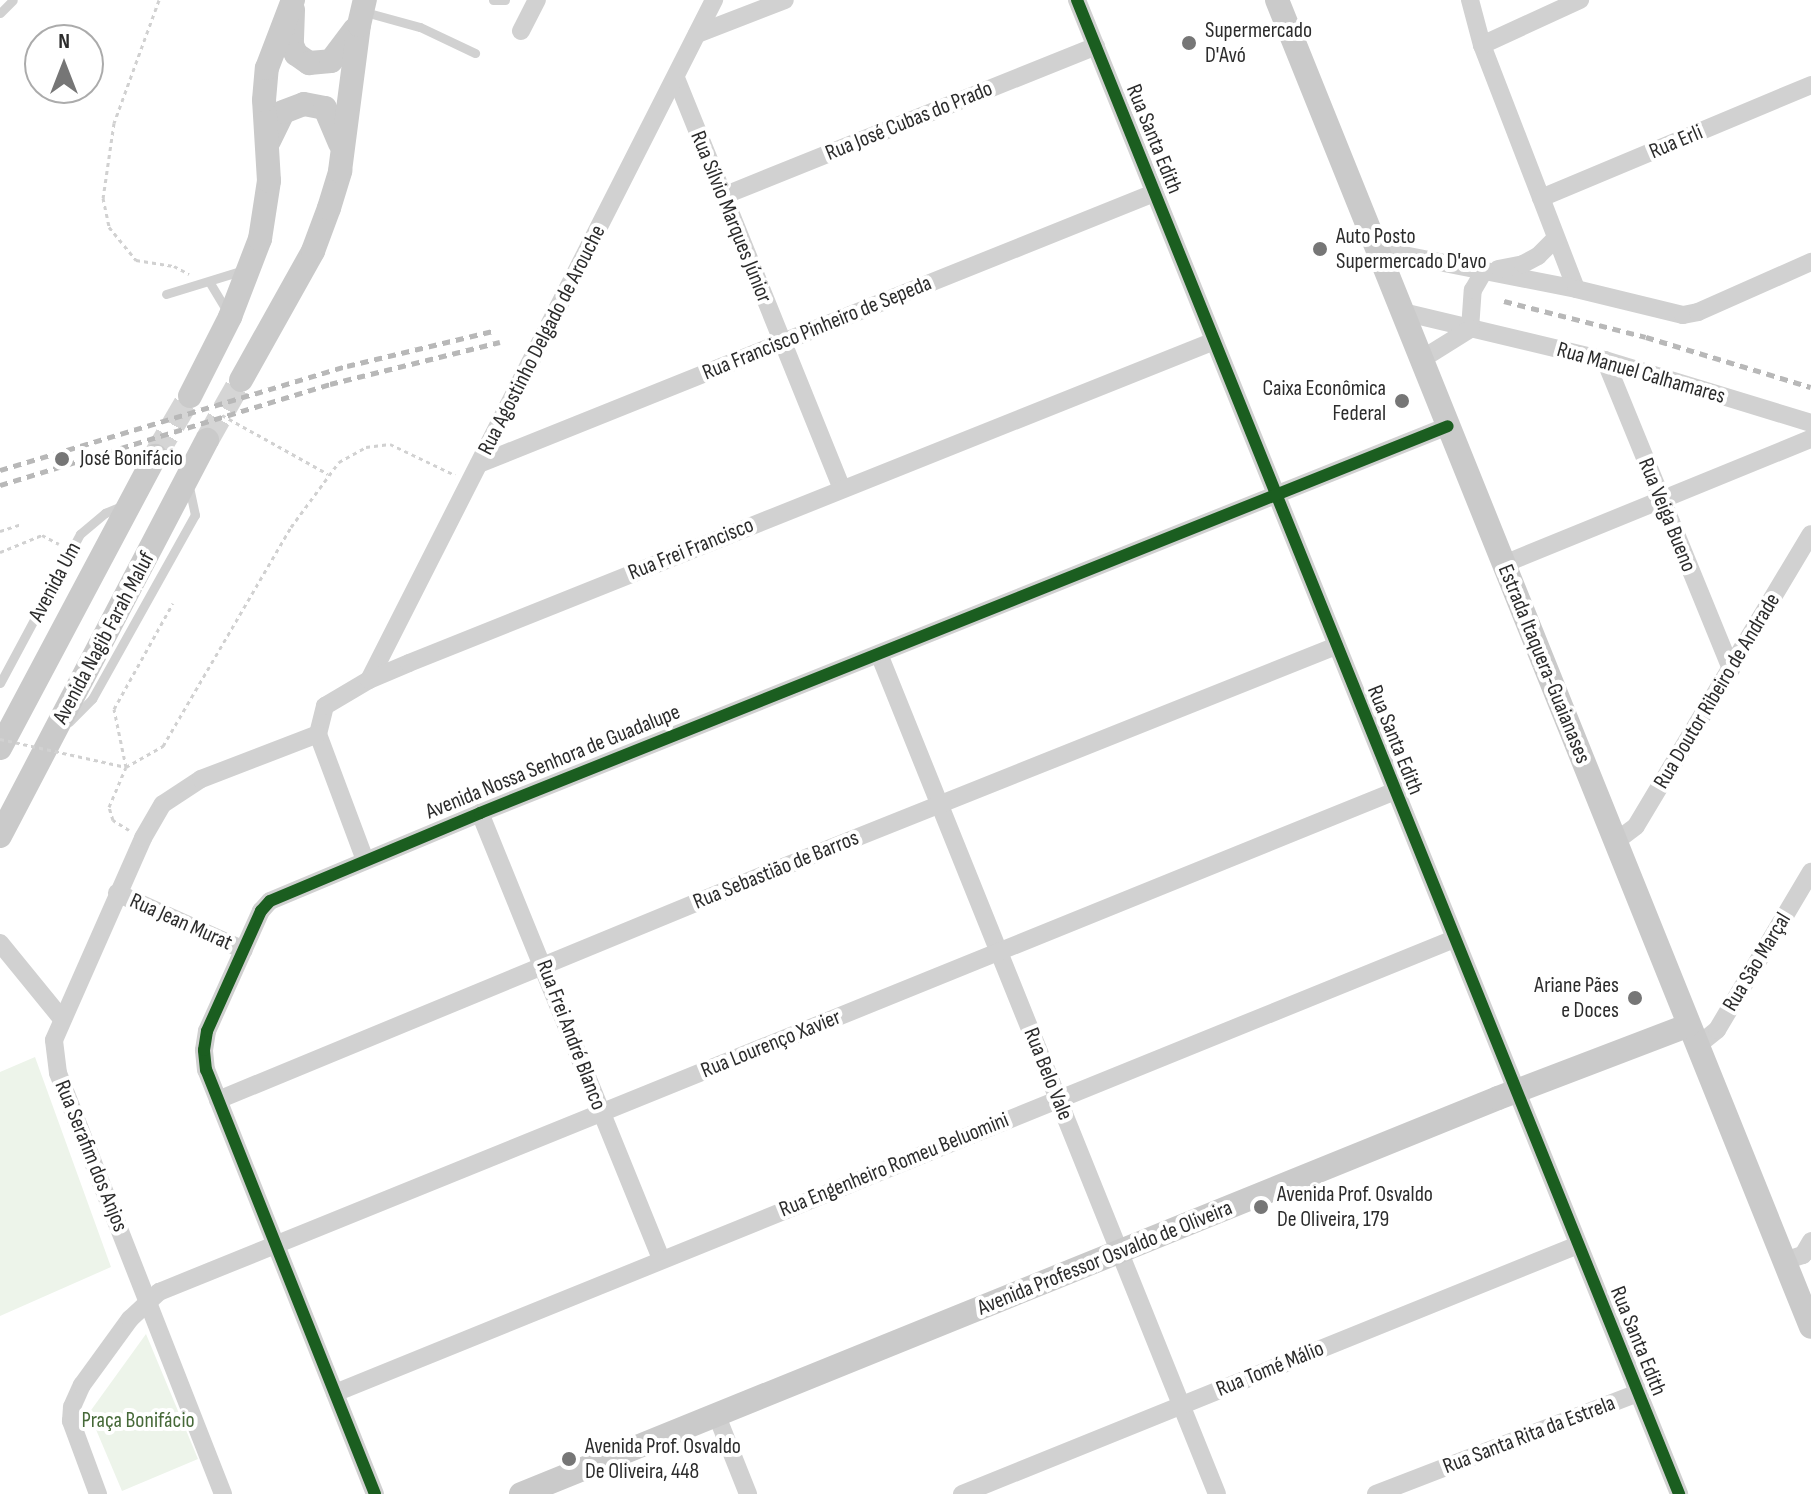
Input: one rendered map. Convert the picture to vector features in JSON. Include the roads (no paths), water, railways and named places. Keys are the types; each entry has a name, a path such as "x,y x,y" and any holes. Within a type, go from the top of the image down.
{"main road":[{"path":"294,0 292,45 296,54 309,63 331,61 362,12"},
{"path":"190,396 251,267 266,213 268,143 264,100 267,68 294,0"},
{"name":"Estrada Itaquera-Guaianases","path":"1277,0 1811,1327"},
{"path":"241,380 313,251 340,171 341,144 362,12"},
{"path":"268,143 283,112 304,104 325,108 341,144"},
{"name":"Avenida Nagib Farah Maluf","path":"0,836 207,440"},
{"name":"Avenida Nagib Farah Maluf","path":"0,748 155,456"},
{"name":"Avenida Professor Osvaldo de Oliveira","path":"521,1494 1516,1092 1693,1035"}],"street":[{"path":"521,31 537,0"},
{"name":"Rua Agostinho Delgado de Arouche","path":"369,680 714,0"},
{"path":"697,34 785,0"},
{"name":"Rua Santa Edith","path":"1077,0 1679,1494"},
{"path":"1470,0 1482,45 1576,289"},
{"path":"1482,45 1580,0"},
{"name":"Rua José Cubas do Prado","path":"723,196 1096,46"},
{"name":"Rua Sílvio Marques Júnior","path":"676,78 842,488"},
{"name":"Rua Erli","path":"1541,198 1811,85"},
{"name":"Rua Francisco Pinheiro de Sepeda","path":"479,464 1154,193"},
{"path":"1422,359 1470,329 1473,290 1484,271 1523,264 1556,238"},
{"path":"1378,250 1576,289 1683,315 1698,312 1811,262"},
{"name":"Rua Manuel Calhamares","path":"1403,312 1605,360 1811,423"},
{"name":"Rua Frei Francisco","path":"318,734 325,706 369,680 1214,341"},
{"name":"Rua Veiga Bueno","path":"1605,360 1660,502 1731,669"},
{"name":"Avenida Nossa Senhora de Guadalupe","path":"375,1494 206,1070 204,1050 217,1005 261,911 270,901 480,813 1448,426"},
{"path":"1504,564 1811,439"},
{"name":"Rua Doutor Ribeiro de Andrade","path":"1615,842 1636,826 1811,534"},
{"name":"Rua Sebastião de Barros","path":"218,1100 543,965 1336,646"},
{"name":"Rua Belo Vale","path":"879,654 1217,1494"},
{"path":"318,734 365,860"},
{"name":"Rua Serafim dos Anjos","path":"223,1494 58,1073 54,1040 117,893 163,804 178,791 318,734"},
{"name":"Rua Lourenço Xavier","path":"148,1299 1395,791"},
{"name":"Rua Frei André Blanco","path":"480,813 661,1258"},
{"name":"Rua São Marçal","path":"1693,1035 1717,1030 1811,872"},
{"name":"Rua Jean Murat","path":"117,893 244,950"},
{"name":"Rua Engenheiro Romeu Beluomini","path":"335,1393 661,1258 1454,939"},
{"path":"0,943 62,1019"},
{"path":"1784,1261 1803,1255 1811,1241"},
{"name":"Rua Tomé Málio","path":"962,1494 1578,1245"},
{"path":"98,1494 71,1421 72,1407 82,1385 148,1299"},
{"name":"Rua Santa Rita da Estrela","path":"1376,1494 1638,1393"},
{"path":"717,1416 748,1494"}],"lane":[{"path":"0,13 13,0"},
{"path":"493,0 505,0"},
{"path":"362,12 420,27 475,53"},
{"path":"166,294 210,283 251,267"},
{"path":"210,283 230,317"},
{"name":"Avenida Um","path":"0,683 80,534 105,513 131,502"}],"tunnel":[{"path":"207,440 241,380"},
{"path":"155,456 190,396"}],"railway":[{"path":"1504,301 1646,337 1811,387"},
{"path":"0,470 347,366 493,331"},
{"path":"0,485 330,384 500,342"}],"place":[{"name":"Supermercado D'Avó","path":"1189,43"},
{"name":"Auto Posto Supermercado D'avo","path":"1320,249"},
{"name":"Caixa Econômica Federal","path":"1402,401"},
{"name":"José Bonifácio","path":"62,459"},
{"name":"Ariane Pães e Doces","path":"1635,998"},
{"name":"Avenida Prof. Osvaldo De Oliveira, 179","path":"1261,1207"},
{"name":"Avenida Prof. Osvaldo De Oliveira, 448","path":"569,1459"}],"park label":[{"name":"Praça Bonifácio","path":"138,1421"}]}
